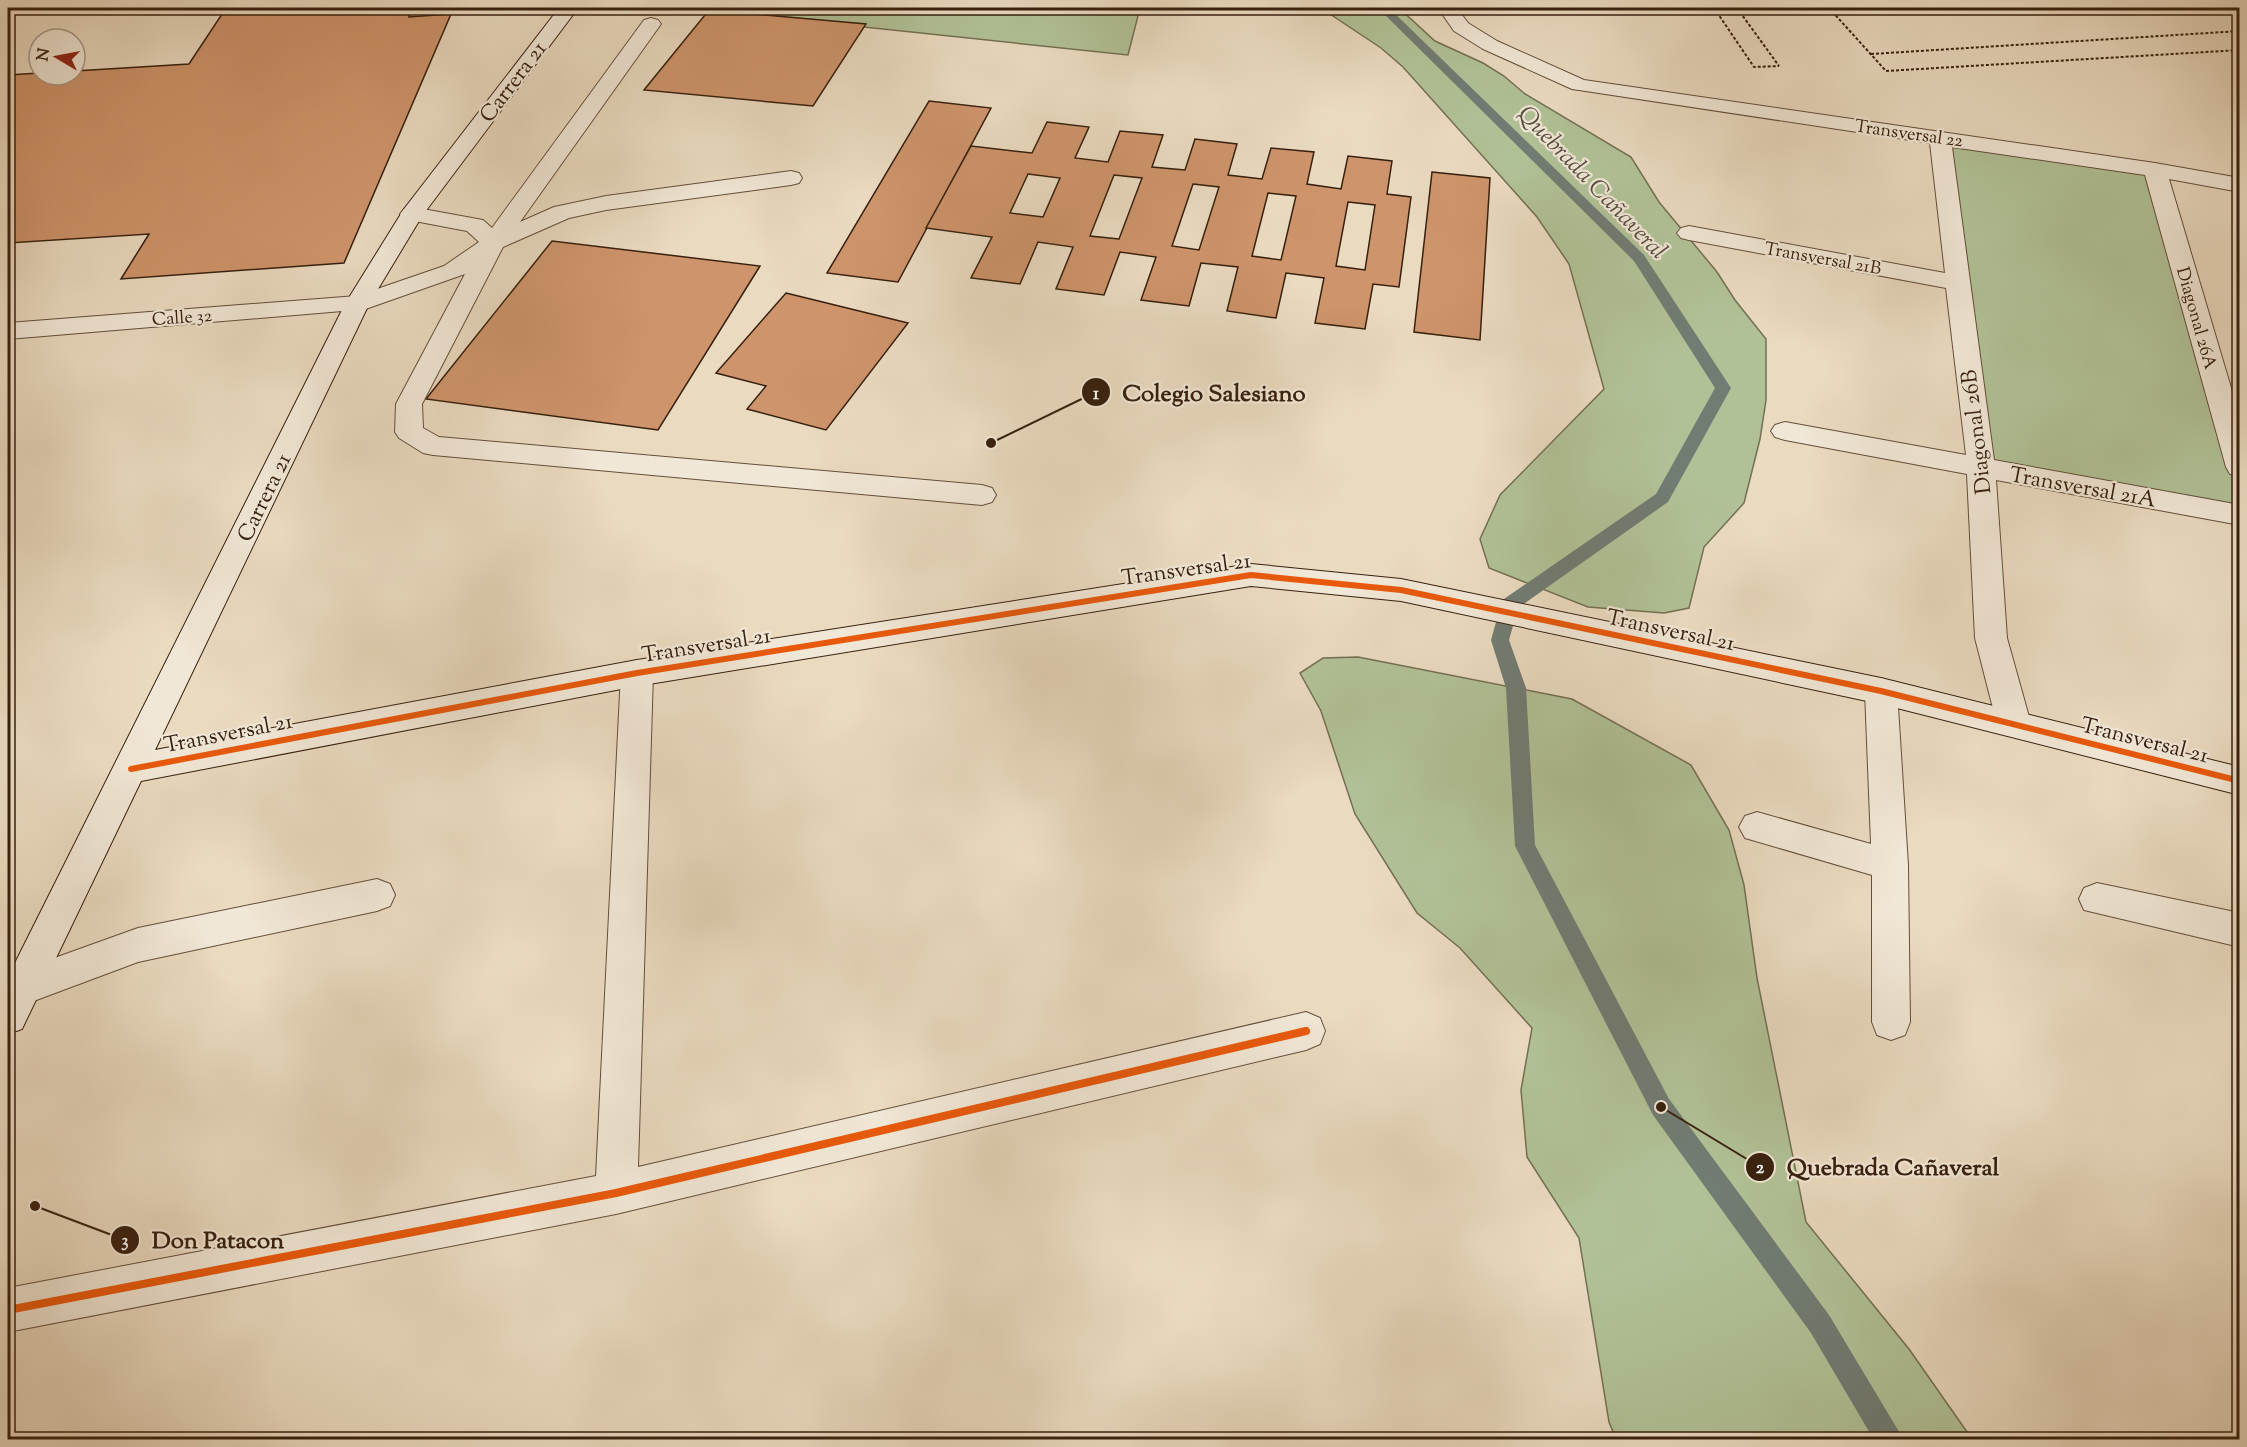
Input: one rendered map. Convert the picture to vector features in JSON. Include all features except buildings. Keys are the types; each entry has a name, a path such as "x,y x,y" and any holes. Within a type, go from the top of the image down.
{"street":[{"name":"Carrera 21","path":"15,1001 357,304 412,214 568,8"},
{"name":"Transversal 22","path":"1448,8 1461,27 1490,45 1579,85 2155,170 2240,185"},
{"path":"651,24 493,243 409,404 410,432 433,446 982,495"},
{"name":"Diagonal 26B","path":"1940,138 1956,282 1981,467 1991,638 2014,724"},
{"name":"Diagonal 26A","path":"2155,170 2240,467"},
{"path":"493,243 562,212 606,202 791,178"},
{"path":"412,214 475,225 493,243"},
{"name":"Transversal 21B","path":"1689,233 1956,282"},
{"name":"Calle 32","path":"8,331 357,304 453,271 493,243"},
{"name":"Transversal 21A","path":"1785,431 2240,515"},
{"name":"Transversal 21","path":"130,769 637,673 1251,574 1401,590 1881,690 2240,781"},
{"path":"616,1193 637,673"},
{"path":"1881,690 1890,865 1891,1022"},
{"path":"1756,827 1890,865"},
{"path":"15,1001 138,945 377,895"},
{"path":"2097,899 2240,930"},
{"path":"8,1310 616,1193 1306,1031"}],"path":[{"path":"1714,8 1736,8 1779,66 1754,67 1714,8"},
{"path":"1829,8 1886,72 2240,50"},
{"path":"1871,54 2240,31"}],"green space":[{"path":"684,8 1140,8 1128,55"},
{"path":"1321,8 1399,8 1435,41 1483,63 1504,76 1525,94 1631,157 1659,202 1717,272 1735,300 1766,339 1766,400 1760,439 1744,503 1704,547 1689,608 1664,613 1588,607 1489,568 1480,539 1500,495 1604,389 1569,264 1537,217 1403,67 1381,48"},
{"path":"1940,138 2155,170 2239,467 2239,515 1981,467"},
{"path":"1358,657 1572,699 1691,765 1729,830 1744,885 1757,978 1806,1222 1909,1349 1972,1439 1616,1439 1609,1422 1579,1238 1527,1157 1521,1090 1532,1028 1460,948 1417,913 1355,814 1321,711 1300,673 1323,658"}],"waterway":[{"name":"Quebrada Cañaveral","path":"1383,8 1639,258 1723,388 1662,498 1510,604 1500,640 1516,688 1525,846 1661,1107 1820,1324 1890,1440"}],"cycle path":[{"path":"131,769 637,673 1251,575 1401,590 1881,691 2240,781"},
{"path":"8,1310 616,1193 1306,1031"}],"place":[{"name":"Colegio Salesiano","path":"991,443"},
{"name":"Quebrada Cañaveral","path":"1661,1107"},
{"name":"Don Patacon","path":"35,1206"}]}
